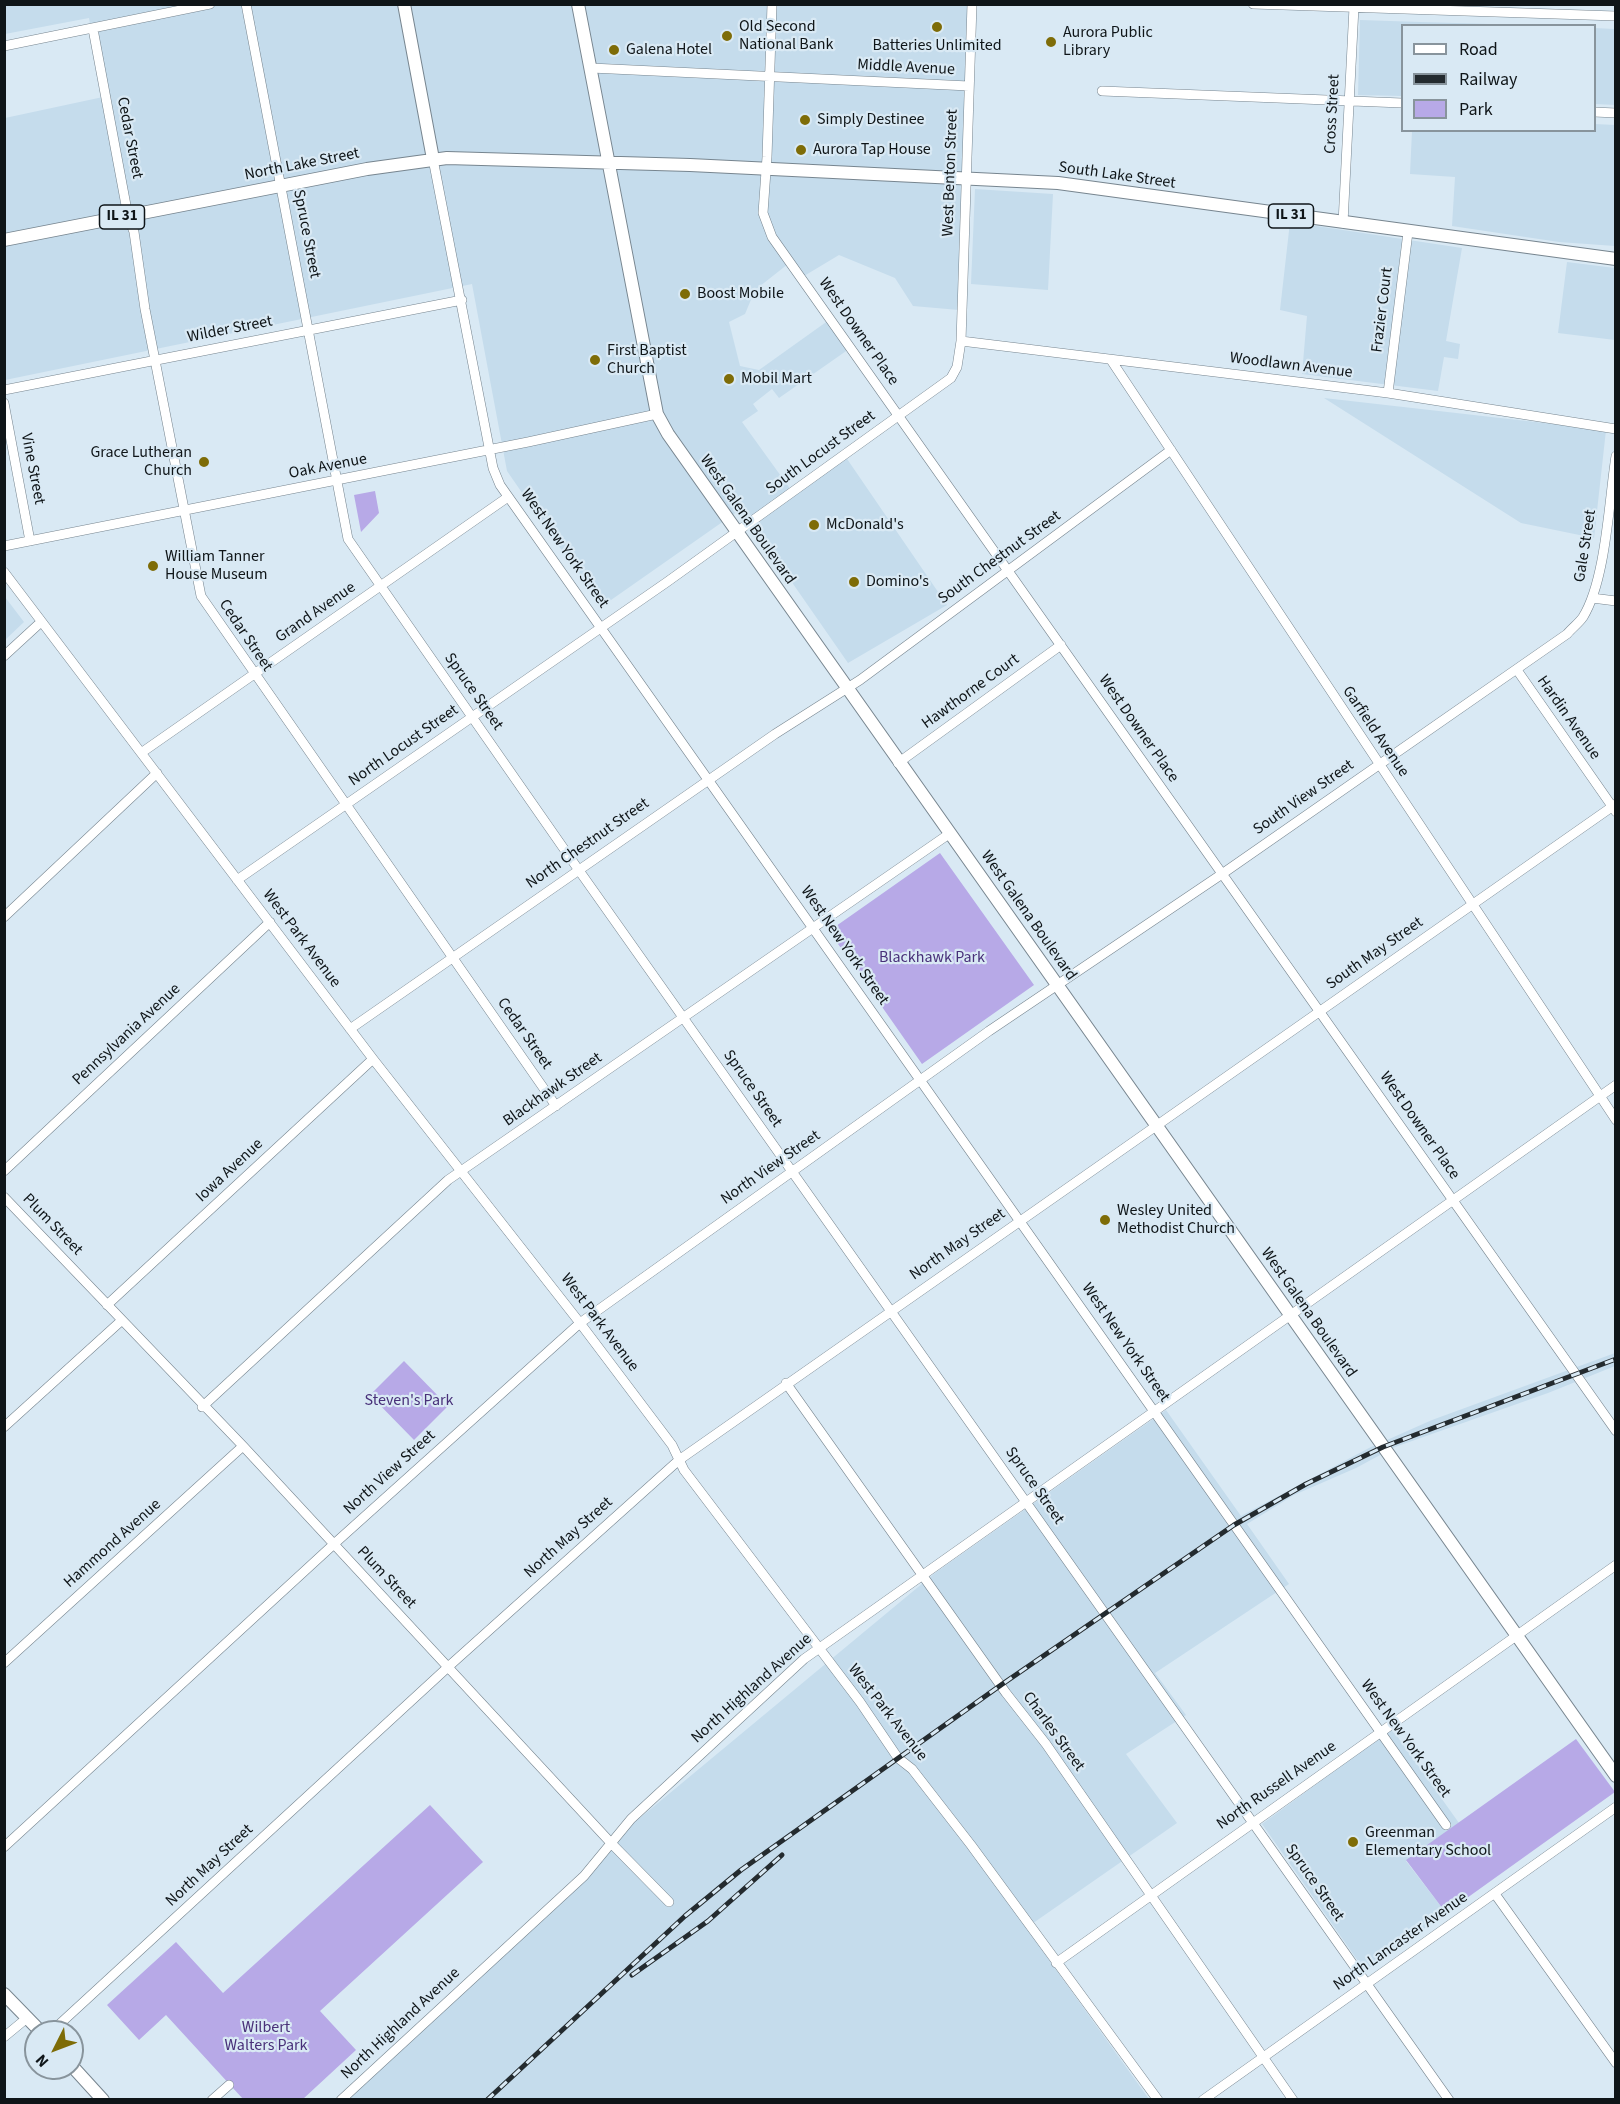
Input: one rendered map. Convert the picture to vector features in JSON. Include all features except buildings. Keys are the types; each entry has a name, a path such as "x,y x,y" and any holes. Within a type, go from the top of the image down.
{"main road":[{"name":"West New York Street","path":"404,4 434,159"},
{"name":"West Galena Boulevard","path":"578,4 657,414 668,434 844,687 1616,1776"},
{"name":"North Lake Street","path":"4,240 282,185 434,159 610,163"},
{"name":"South Lake Street","path":"610,163 1058,183 1616,259"},
{"path":"4,1994 27,2018"},
{"path":"84,2079 103,2100"}],"street":[{"path":"4,46 210,4"},
{"name":"Spruce Street","path":"246,4 348,539 683,1018 1449,2100"},
{"name":"West Downer Place","path":"772,4 763,213 765,224 898,416 1616,1431"},
{"name":"West Benton Street","path":"961,341 972,4"},
{"path":"1253,4 1616,16"},
{"name":"Cross Street","path":"1343,223 1354,8"},
{"name":"Cedar Street","path":"93,29 128,216 134,232 155,360 201,596 556,1106"},
{"name":"Middle Avenue","path":"591,68 969,86"},
{"path":"1102,92 1401,103"},
{"path":"1596,112 1616,113"},
{"name":"West New York Street","path":"434,159 495,476 919,1082 1446,1825"},
{"name":"Frazier Court","path":"1388,393 1408,232"},
{"name":"Wilder Street","path":"4,390 462,300"},
{"name":"South Locust Street","path":"736,533 951,378 957,367 961,341"},
{"name":"Woodlawn Avenue","path":"961,341 1388,393 1616,429"},
{"name":"Garfield Avenue","path":"1112,360 1616,1120"},
{"name":"Vine Street","path":"4,403 30,541"},
{"name":"Oak Avenue","path":"4,546 489,450 657,414"},
{"name":"South Chestnut Street","path":"844,687 860,680 1171,450"},
{"name":"Gale Street","path":"1567,633 1582,618 1592,598 1600,565 1616,456"},
{"name":"Grand Avenue","path":"141,753 508,497"},
{"name":"North Locust Street","path":"237,880 736,533"},
{"name":"West Park Avenue","path":"4,572 373,1059 580,1323 672,1445 679,1460 817,1649 860,1702 898,1758 912,1769 971,1845 1158,2100"},
{"path":"1592,598 1616,601"},
{"path":"4,656 41,622"},
{"name":"South View Street","path":"1056,984 1222,874 1567,633"},
{"name":"Hawthorne Court","path":"898,763 1061,645"},
{"name":"Hardin Avenue","path":"1517,670 1614,807"},
{"name":"North Chestnut Street","path":"350,1029 844,687"},
{"path":"4,917 157,773"},
{"name":"South May Street","path":"1154,1125 1614,807"},
{"name":"Blackhawk Street","path":"202,1407 448,1180 949,834"},
{"name":"Pennsylvania Avenue","path":"4,1171 270,922"},
{"name":"North View Street","path":"4,1847 334,1544 580,1323 1056,984"},
{"name":"Iowa Avenue","path":"107,1305 373,1059"},
{"name":"North Highland Avenue","path":"341,2100 584,1876 631,1819 817,1649 1616,1085"},
{"name":"North May Street","path":"64,2020 448,1667 679,1460 1154,1125"},
{"name":"Plum Street","path":"4,1197 202,1407 243,1446 611,1844 669,1902"},
{"path":"4,1427 122,1321"},
{"name":"Charles Street","path":"786,1383 922,1575 1046,1744 1149,1896 1293,2100"},
{"name":"Hammond Avenue","path":"4,1663 243,1446"},
{"name":"North Russell Avenue","path":"1056,1963 1616,1565"},
{"name":"North Lancaster Avenue","path":"1203,2100 1616,1807"},
{"path":"1495,1894 1616,2063"},
{"path":"4,2037 27,2018"},
{"path":"213,2100 229,2085"}],"shaded area":[{"path":"5,4 972,5 959,310 913,306 895,278 839,255 799,279 788,264 755,290 745,314 729,322 740,366 759,370 829,320 849,349 779,398 772,389 753,404 758,411 742,422 791,490 843,453 947,605 848,663 741,509 601,607 507,471 472,284 5,380 5,118 103,97 89,18 5,34"},
{"path":"1360,20 1493,24 1401,24 1401,96 1358,95"},
{"path":"1596,28 1615,29 1615,105 1596,104"},
{"path":"1596,124 1615,125 1615,246 1559,242 1452,226 1455,177 1410,174 1412,132 1596,132"},
{"path":"975,189 1053,194 1048,290 971,284"},
{"path":"1290,222 1462,248 1446,341 1460,344 1458,359 1444,357 1438,391 1302,374 1307,316 1280,310"},
{"path":"1567,262 1615,268 1615,340 1558,333"},
{"path":"1324,398 1606,430 1594,538 1521,523"},
{"path":"5,597 24,622 5,640"},
{"path":"1615,1353 1615,1366 1548,1393 1395,1447 1356,1468 1294,1495 1247,1524 1289,1584 1155,1673 1186,1715 1126,1754 1177,1823 1026,1928 1149,2099 343,2100 629,1827 935,1573 1166,1410 1241,1516 1369,1448 1432,1420"},
{"name":"Greenman Elementary School","path":"1392,1729 1459,1823 1406,1861 1446,1913 1365,1971 1262,1824"}],"green space":[{"path":"375,491 379,513 361,532 354,495"},
{"name":"Blackhawk Park","path":"940,853 1034,985 922,1064 829,931"},
{"name":"Steven's Park","path":"404,1361 448,1406 414,1440 370,1395"},
{"path":"1576,1739 1615,1792 1446,1913 1406,1860"},
{"name":"Wilbert Walters Park","path":"430,1805 483,1862 320,2011 356,2050 303,2099 243,2099 166,2015 139,2040 107,2005 176,1942 223,1993"}],"railway":[{"path":"487,2100 685,1916 741,1870 1001,1685 1234,1525 1306,1484 1383,1447 1616,1359"},
{"path":"632,1975 708,1921 782,1855"}],"place":[{"name":"Batteries Unlimited","path":"937,27"},
{"name":"Old Second National Bank","path":"727,36"},
{"name":"Aurora Public Library","path":"1051,42"},
{"name":"Galena Hotel","path":"614,50"},
{"name":"Simply Destinee","path":"805,120"},
{"name":"Aurora Tap House","path":"801,150"},
{"name":"Boost Mobile","path":"685,294"},
{"name":"First Baptist Church","path":"595,360"},
{"name":"Mobil Mart","path":"729,379"},
{"name":"Grace Lutheran Church","path":"204,462"},
{"name":"McDonald's","path":"814,525"},
{"name":"William Tanner House Museum","path":"153,566"},
{"name":"Domino's","path":"854,582"},
{"name":"Wesley United Methodist Church","path":"1105,1220"},
{"name":"Greenman Elementary School","path":"1353,1842"}]}
